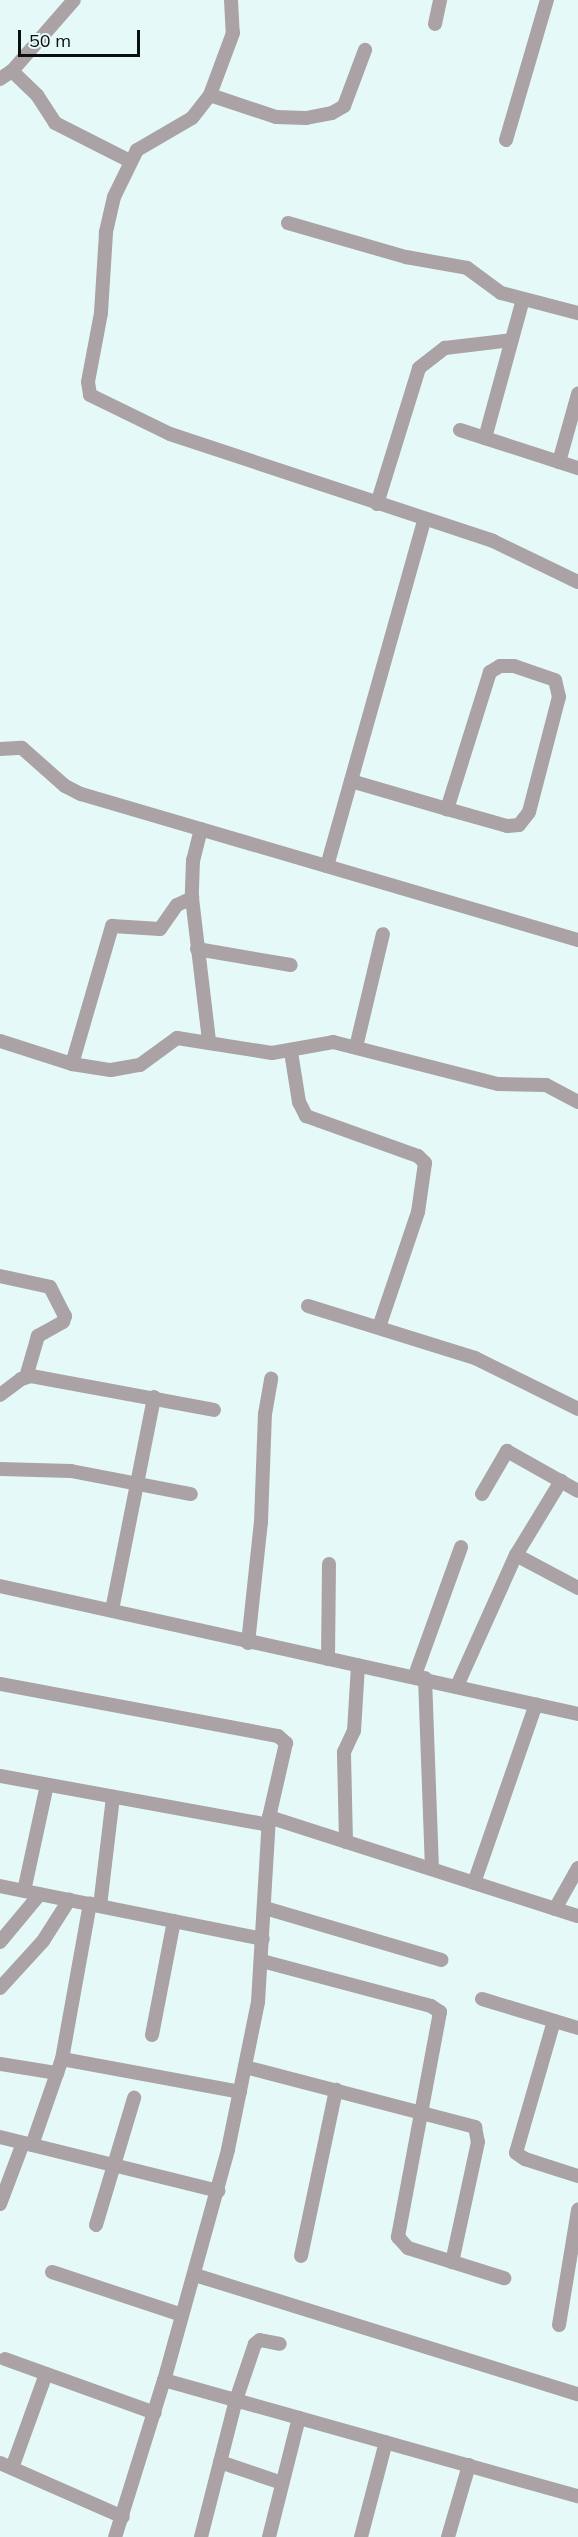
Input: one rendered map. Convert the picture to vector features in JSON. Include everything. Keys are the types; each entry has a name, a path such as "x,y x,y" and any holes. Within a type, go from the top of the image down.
{"street":[{"path":"0,79 12,71 74,0"},
{"path":"231,0 234,33 210,94 192,118 145,144 130,161 108,217 101,313 88,382 90,395 170,434 424,521 493,541 540,560 578,582"},
{"path":"435,24 440,0"},
{"path":"506,140 546,0"},
{"path":"210,94 276,117 306,118 332,113 344,106 365,50"},
{"path":"12,71 37,95 55,123 130,161"},
{"path":"288,223 406,257 467,268 501,293 578,313"},
{"path":"485,438 523,299"},
{"path":"377,504 419,368 445,348 512,340"},
{"path":"559,462 578,394"},
{"path":"460,430 578,468"},
{"path":"327,866 424,521"},
{"path":"351,781 447,809 507,826 523,823 559,698 555,680 514,666 500,666 490,672 447,809"},
{"path":"0,749 22,748 72,790 578,940"},
{"path":"201,829 193,860 192,898 209,1040"},
{"path":"72,1064 112,926 160,930 177,905 192,898"},
{"path":"356,1047 383,934"},
{"path":"197,949 291,965"},
{"path":"0,1041 72,1064 128,1068 152,1057 177,1038 209,1040 272,1053 291,1052 326,1041 498,1084 546,1085 578,1102"},
{"path":"291,1052 299,1102 306,1116 418,1156 425,1163 418,1212 379,1327"},
{"path":"0,1276 50,1287 64,1313 63,1322 38,1336 26,1377 0,1395"},
{"path":"308,1306 379,1327 503,1369 578,1410"},
{"path":"26,1377 154,1397 213,1410"},
{"path":"248,1643 261,1522 265,1414 271,1379"},
{"path":"112,1610 154,1397"},
{"path":"482,1494 507,1452 578,1491"},
{"path":"0,1469 20,1473 63,1470 138,1482 191,1494"},
{"path":"457,1686 516,1555 561,1481"},
{"path":"432,1869 420,1676 460,1547"},
{"path":"516,1555 578,1587"},
{"path":"328,1659 329,1564"},
{"path":"0,1586 248,1643 420,1676 536,1704 576,1710"},
{"path":"346,1842 344,1752 354,1731 358,1665"},
{"path":"0,1684 283,1738 286,1746 269,1821 262,1961 240,2092 218,2191 195,2275 123,2517 115,2537"},
{"path":"474,1883 536,1704"},
{"path":"0,1776 113,1797 269,1821 346,1842 578,1916"},
{"path":"24,1891 47,1785"},
{"path":"0,2204 28,2144 62,2059 95,1905 113,1797"},
{"path":"555,1909 578,1868"},
{"path":"0,1886 263,1940"},
{"path":"0,1942 40,1894"},
{"path":"0,1988 43,1941 69,1900"},
{"path":"265,1908 442,1960"},
{"path":"152,2035 174,1921"},
{"path":"262,1961 436,2008 440,2024 419,2111 398,2237 408,2248 504,2278"},
{"path":"482,1999 578,2028"},
{"path":"554,2021 516,2153 525,2159 578,2176"},
{"path":"62,2059 240,2092"},
{"path":"0,2064 57,2073"},
{"path":"244,2067 470,2125 478,2132 452,2262"},
{"path":"301,2256 336,2090"},
{"path":"96,2225 117,2167 134,2098"},
{"path":"0,2137 218,2191"},
{"path":"560,2325 578,2210"},
{"path":"52,2272 182,2315"},
{"path":"195,2275 578,2394"},
{"path":"201,2537 236,2400 257,2342 280,2344"},
{"path":"5,2359 154,2413"},
{"path":"46,2374 6,2466 123,2517"},
{"path":"164,2380 578,2496"},
{"path":"268,2537 299,2418"},
{"path":"361,2537 386,2442"},
{"path":"220,2462 282,2482"},
{"path":"448,2537 469,2465"}]}
